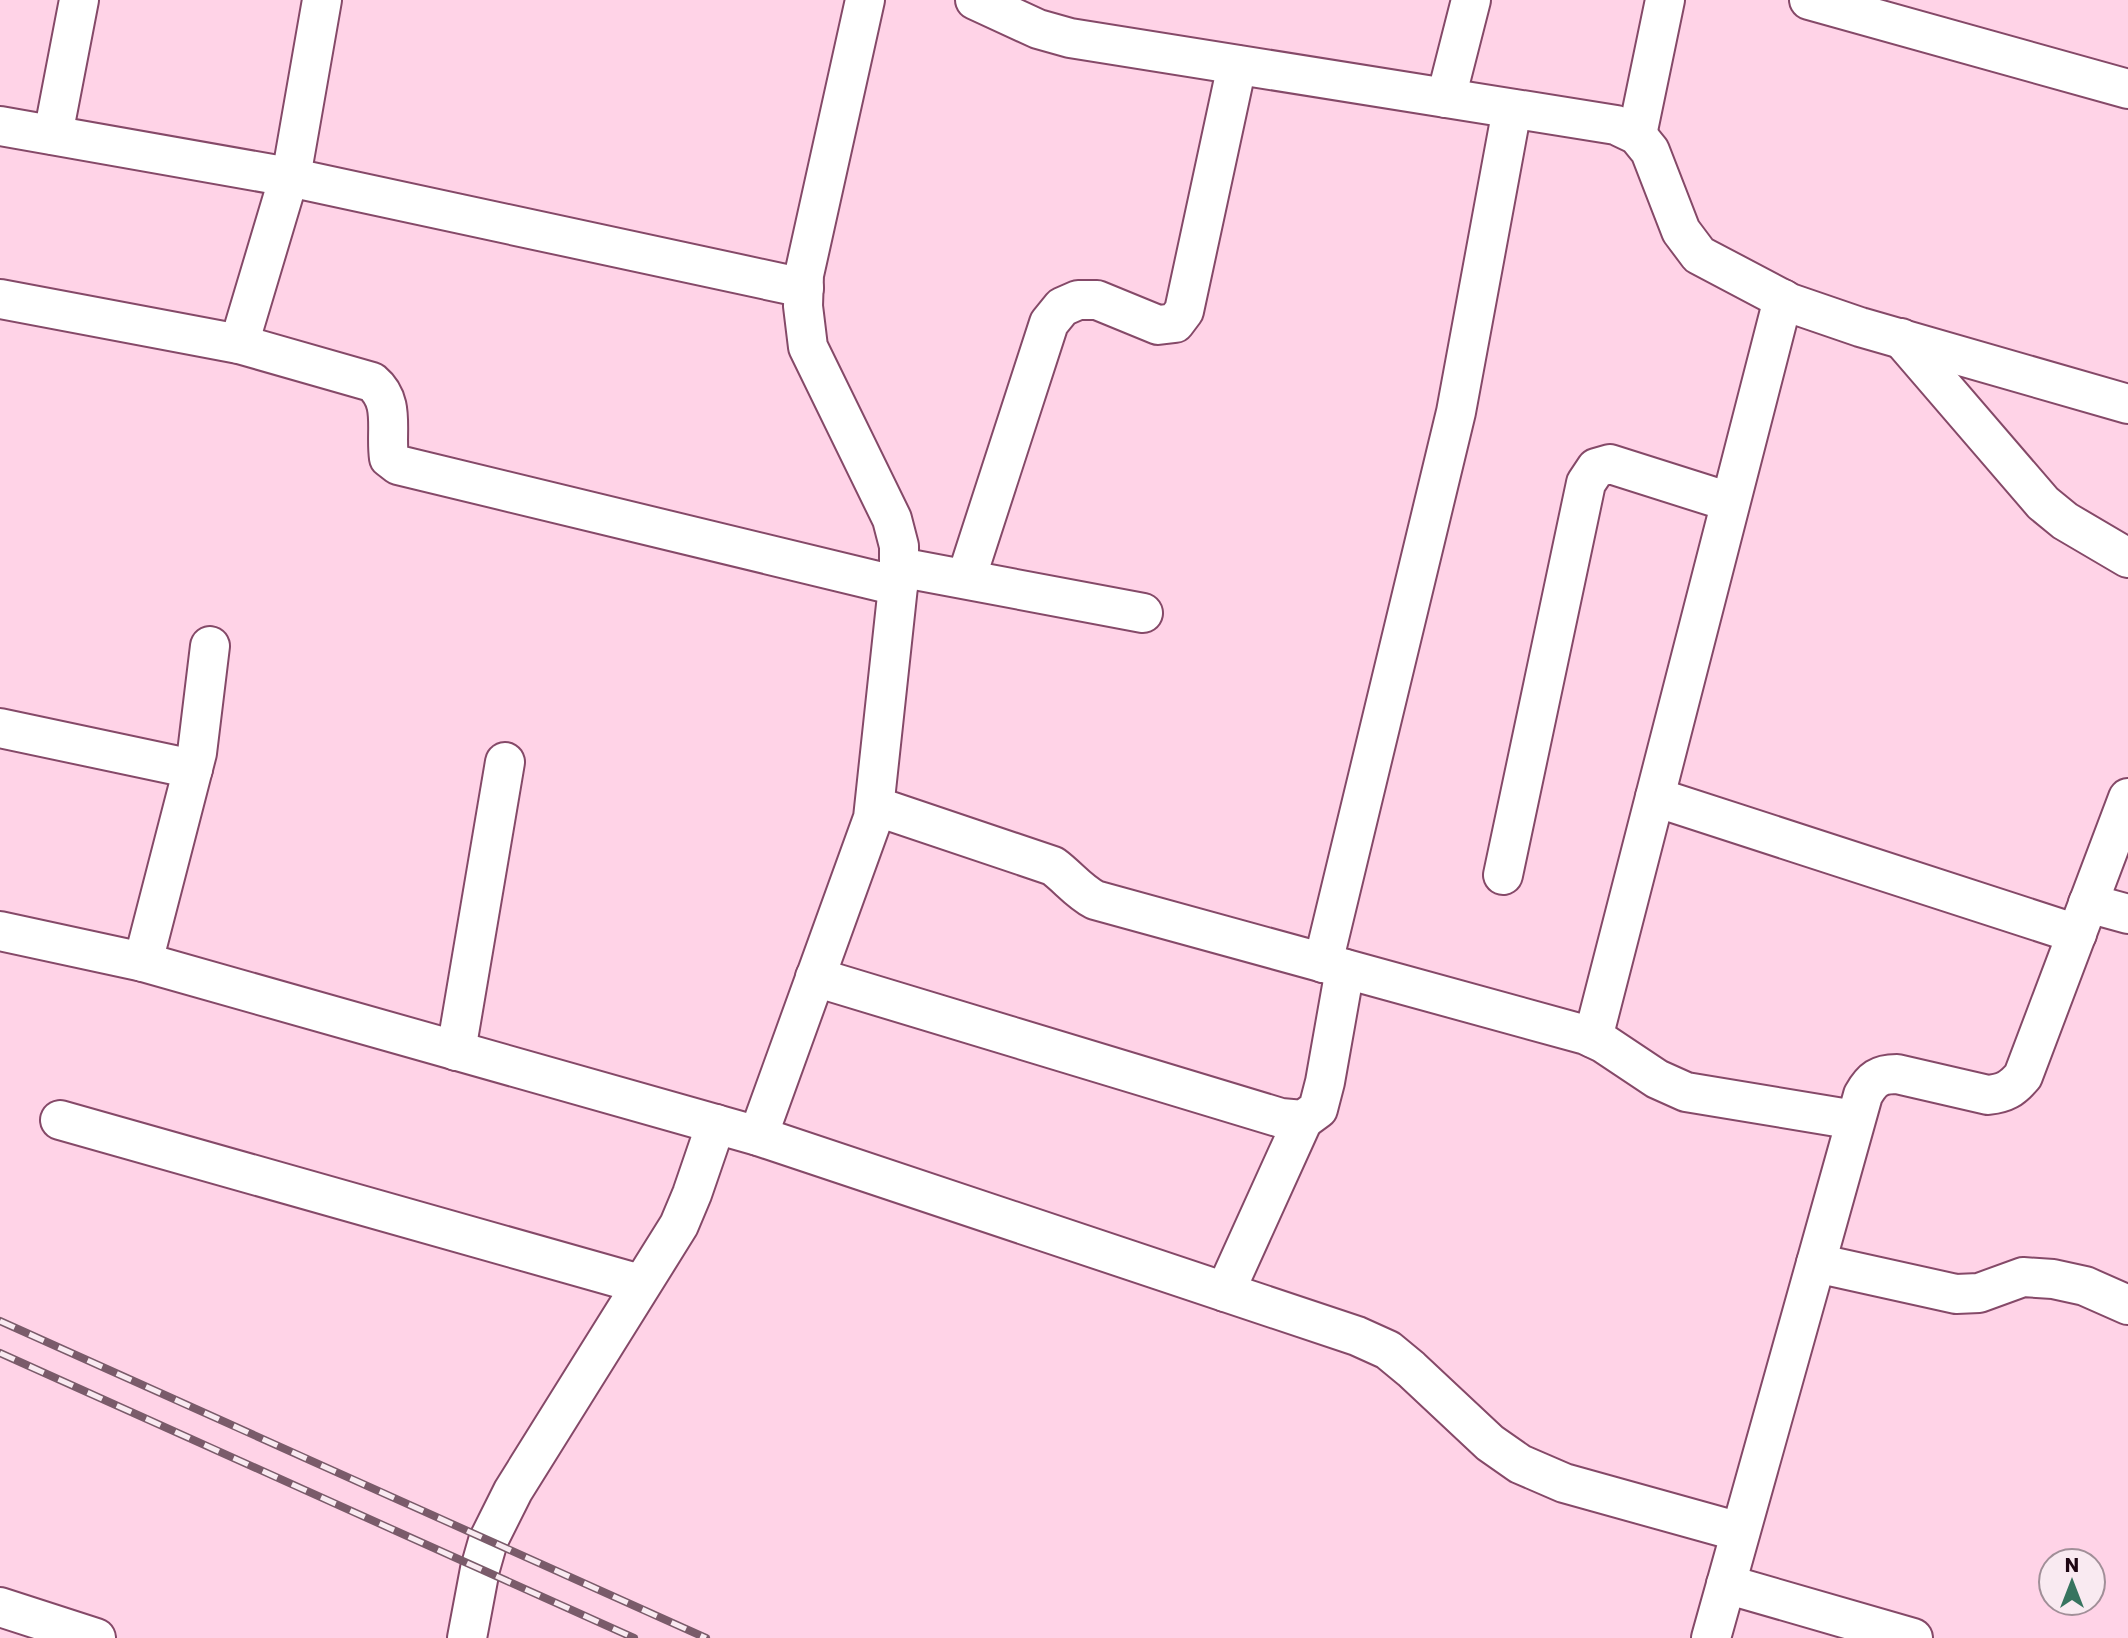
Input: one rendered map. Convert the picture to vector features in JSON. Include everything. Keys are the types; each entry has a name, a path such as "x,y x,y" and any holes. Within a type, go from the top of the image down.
{"street":[{"path":"53,135 79,0"},
{"path":"239,344 289,177 322,0"},
{"path":"758,1136 873,818 898,577 899,546 892,519 808,346 803,306 804,275 865,0"},
{"path":"975,0 1038,29 1070,38 1616,125 1637,135 1650,151 1681,231 1699,255 1783,299 1860,327 2128,404"},
{"path":"1446,98 1471,0"},
{"path":"1637,135 1665,0"},
{"path":"1809,0 2128,89"},
{"path":"966,579 1049,323 1062,307 1078,300 1097,300 1158,325 1175,323 1184,311 1237,65"},
{"path":"1225,1292 1303,1120 1318,1109 1325,1082 1334,966 1456,412 1512,109"},
{"path":"0,126 289,177 804,288"},
{"path":"0,299 239,344 372,382 383,391 387,401 389,458 398,465 898,577 966,579 1143,613"},
{"path":"1593,1038 1783,299"},
{"path":"1901,338 2043,503 2065,521 2128,558"},
{"path":"1503,875 1586,483 1596,468 1610,464 1730,502"},
{"path":"143,962 193,769 210,646"},
{"path":"0,728 193,769"},
{"path":"456,1051 505,762"},
{"path":"1655,797 2082,919 2128,914"},
{"path":"1711,1638 1863,1095 1871,1080 1884,1074 1897,1074 1988,1095 2013,1088 2023,1076 2128,798"},
{"path":"875,806 1053,866 1066,875 1080,892 1095,900 1593,1038 1657,1079 1686,1092 1855,1120"},
{"path":"0,931 143,962 758,1136 1357,1336 1388,1350 1490,1443 1520,1464 1564,1483 1740,1532"},
{"path":"816,977 1281,1118 1303,1120"},
{"path":"60,1120 640,1284"},
{"path":"467,1638 488,1541 513,1491 679,1225 716,1125"},
{"path":"1816,1263 1956,1294 1979,1293 2023,1278 2053,1279 2085,1286 2128,1305"},
{"path":"1726,1584 1913,1638"},
{"path":"0,1607 96,1638"}],"railway":[{"path":"0,1321 706,1638"},
{"path":"0,1353 634,1638"}]}
